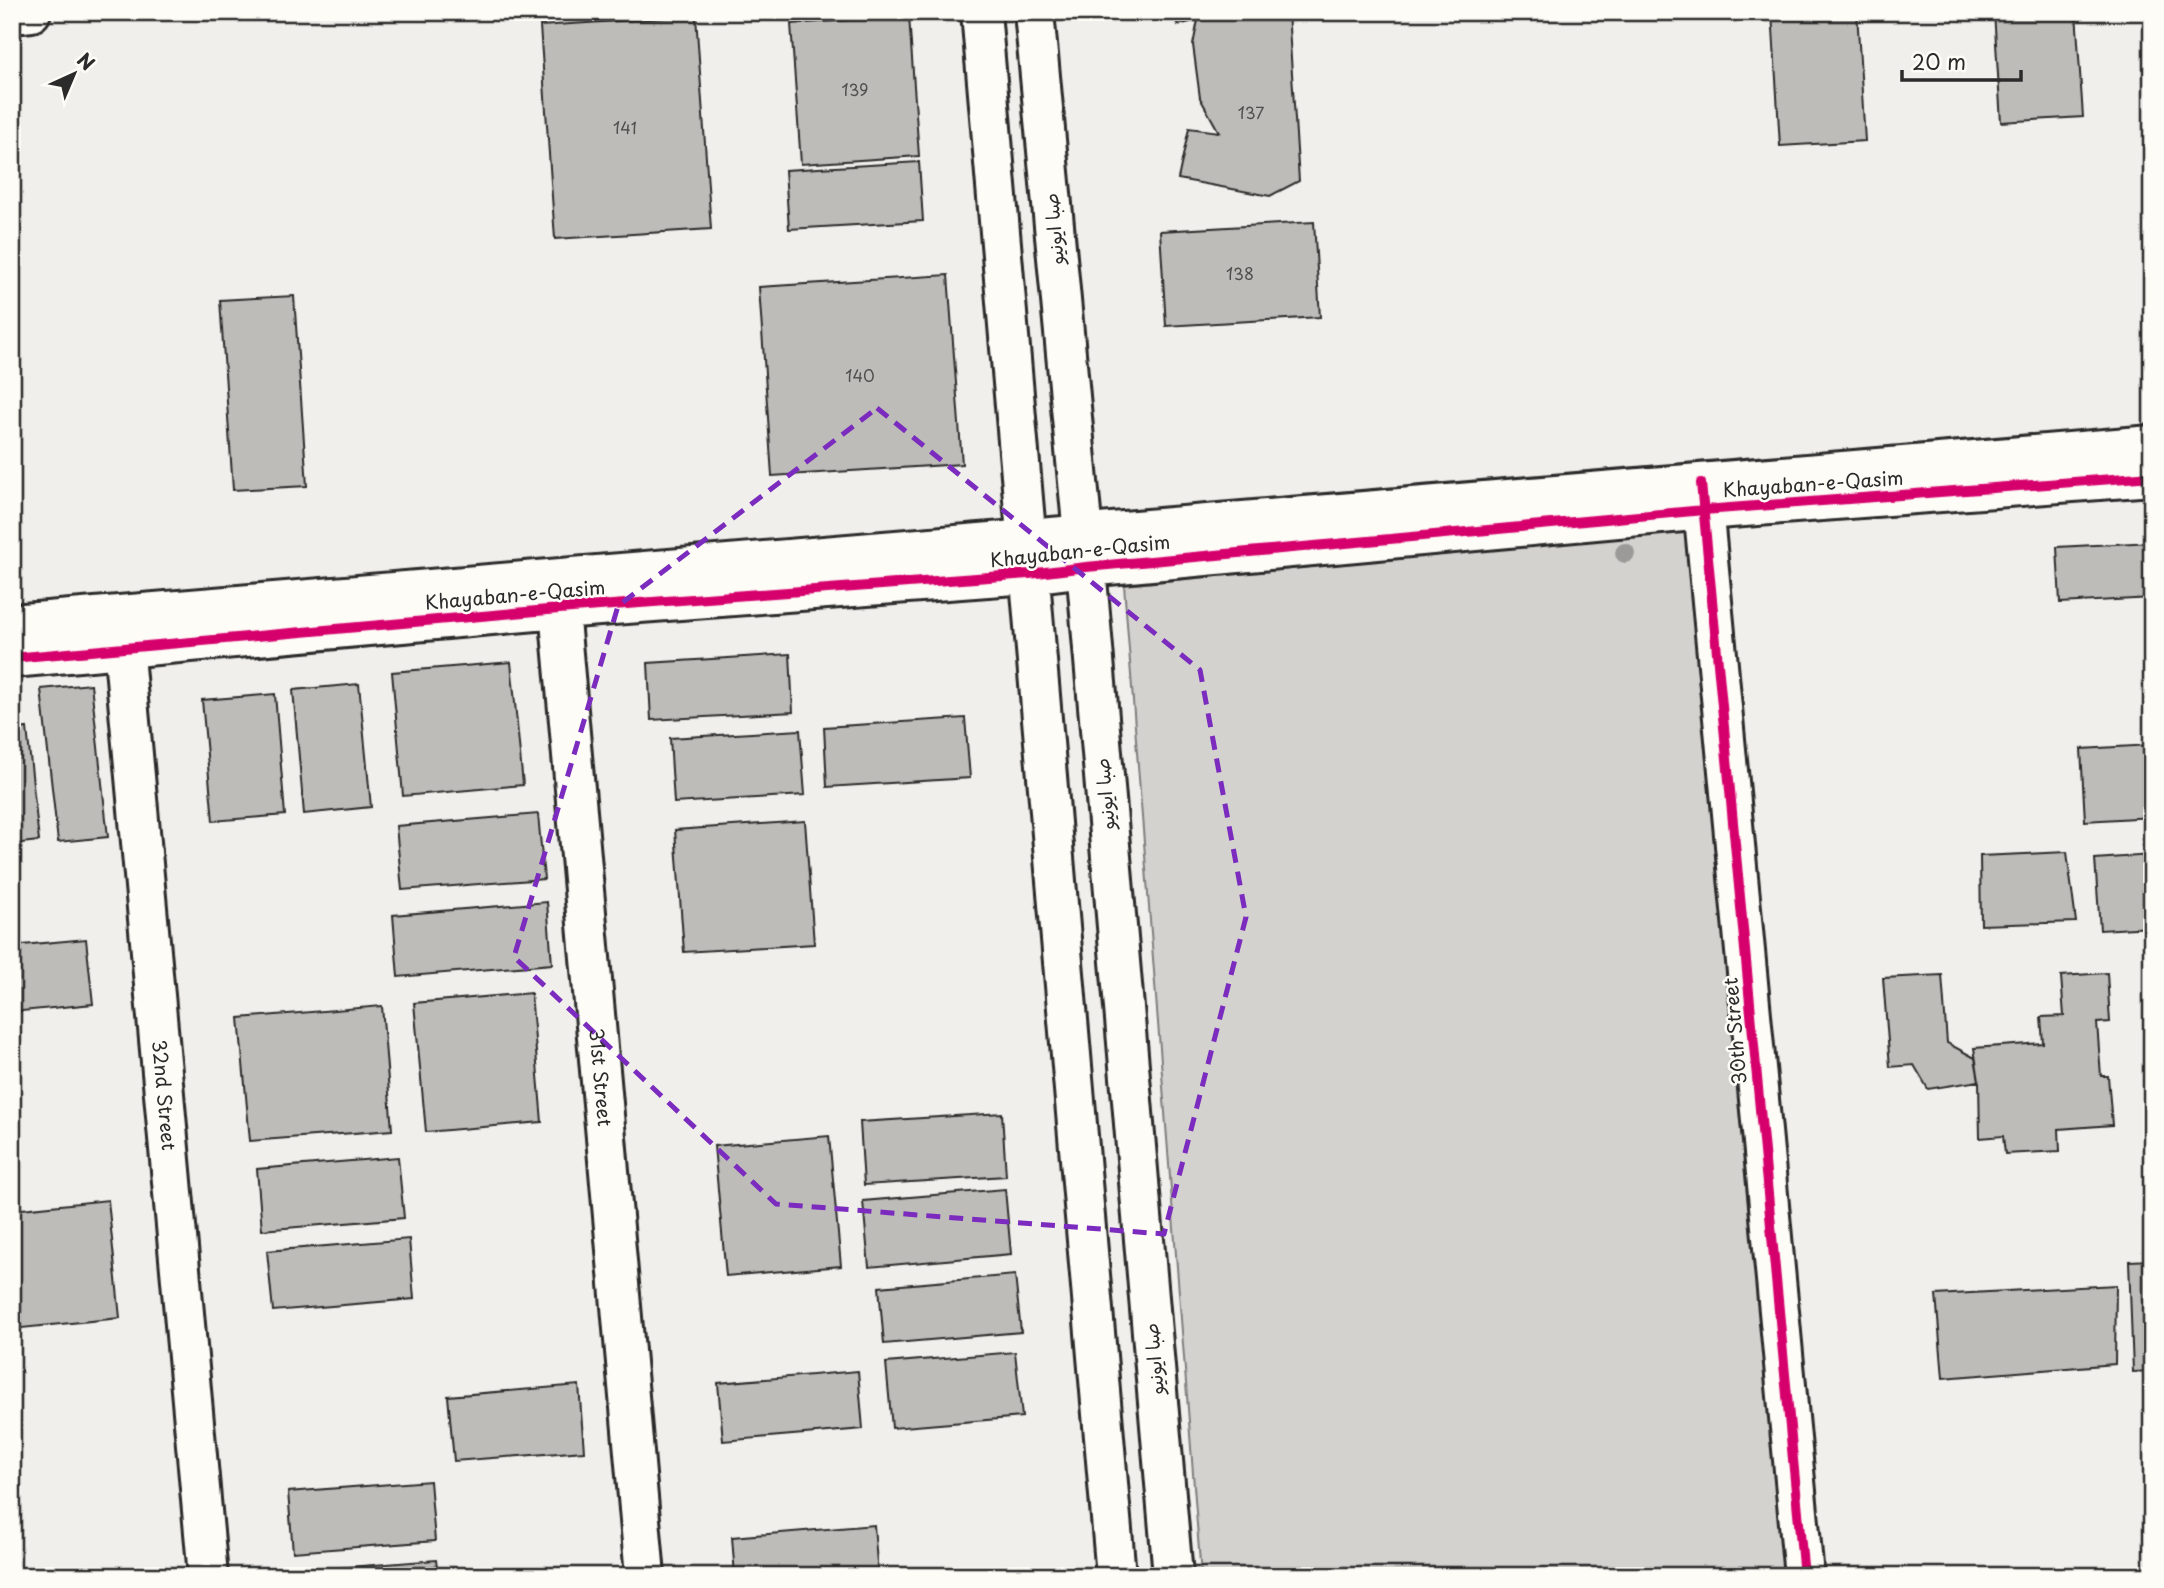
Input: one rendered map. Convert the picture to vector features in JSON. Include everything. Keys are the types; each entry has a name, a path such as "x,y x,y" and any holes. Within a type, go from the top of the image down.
{"street":[{"path":"12,14 31,12"},
{"path":"981,12 1115,1576"},
{"name":"صبا ایونیو","path":"1034,12 1173,1576"},
{"name":"Khayaban-e-Qasim","path":"12,658 122,632 559,593 1027,557 1703,496 2152,445"},
{"name":"Khayaban-e-Qasim","path":"1703,496 2152,476"},
{"name":"30th Street","path":"1703,496 1804,1576"},
{"name":"31st Street","path":"559,593 645,1576"},
{"name":"Khayaban-e-Qasim","path":"12,624 122,632"},
{"name":"32nd Street","path":"122,632 208,1576"}],"highlighted area":[{"path":"877,408 1200,670 1246,917 1164,1234 776,1204 514,957 618,606"}],"shaded area":[{"path":"1692,530 1788,1576 1201,1576 1124,585"}],"building":[{"path":"1172,12 1288,12 1299,181 1270,196 1178,179 1189,128 1219,132 1200,98 1193,45 1198,20 1178,25"},
{"path":"1772,12 1857,12 1865,141 1780,146"},
{"path":"1994,12 2076,12 2083,117 2001,122"},
{"path":"696,16 711,229 555,239 540,26"},
{"path":"909,16 919,156 801,164 791,24"},
{"path":"919,162 923,221 789,229 785,170"},
{"path":"1314,222 1320,317 1166,326 1160,231"},
{"path":"948,275 962,464 772,476 759,287"},
{"path":"294,296 307,486 233,490 220,300"},
{"path":"2152,542 2152,598 2060,603 2057,547"},
{"path":"790,654 793,712 651,720 648,663"},
{"path":"511,662 523,785 403,796 392,672"},
{"path":"91,684 108,837 58,842 41,689"},
{"path":"359,684 371,807 304,814 293,690"},
{"path":"275,694 285,815 213,821 202,700"},
{"path":"965,718 970,778 827,787 824,727"},
{"path":"27,728 39,841 12,844 12,730"},
{"path":"800,730 805,795 674,803 670,738"},
{"path":"2152,745 2152,817 2085,821 2081,749"},
{"path":"538,814 544,879 402,890 396,826"},
{"path":"805,821 814,944 684,952 675,830"},
{"path":"2067,852 2076,922 1981,925 1980,856"},
{"path":"2152,855 2152,927 2100,930 2095,859"},
{"path":"547,902 552,964 398,977 393,915"},
{"path":"86,939 93,1004 12,1012 12,946"},
{"path":"2107,973 2110,1022 2097,1023 2101,1076 2108,1076 2112,1125 2059,1129 2060,1151 2005,1154 2003,1136 1980,1138 1979,1081 1974,1048 2043,1043 2041,1017 2064,1016 2061,976"},
{"path":"1942,975 1947,1043 1975,1058 1979,1081 1928,1089 1914,1065 1890,1067 1883,978"},
{"path":"531,993 542,1122 426,1132 414,1003"},
{"path":"382,1006 392,1130 250,1141 239,1018"},
{"path":"1002,1113 1006,1176 864,1185 860,1122"},
{"path":"829,1136 841,1266 726,1276 714,1146"},
{"path":"398,1157 404,1218 262,1230 257,1169"},
{"path":"1005,1189 1011,1254 869,1267 863,1201"},
{"path":"108,1200 120,1318 12,1329 12,1210"},
{"path":"409,1239 414,1299 273,1311 267,1251"},
{"path":"2152,1260 2152,1371 2133,1372 2129,1261"},
{"path":"1015,1275 1021,1332 884,1344 879,1287"},
{"path":"2116,1285 2115,1364 1943,1378 1936,1295"},
{"path":"1015,1352 1022,1417 892,1428 886,1363"},
{"path":"858,1371 863,1429 723,1441 718,1383"},
{"path":"579,1385 584,1451 454,1461 448,1396"},
{"path":"430,1481 435,1541 293,1552 288,1492"},
{"path":"874,1525 878,1576 735,1576 732,1537"},
{"path":"436,1560 438,1576 287,1576 287,1572"}],"cycle path":[{"path":"12,658 559,609 1029,574 1704,510 2152,476"},
{"path":"1701,483 1804,1576"}]}
